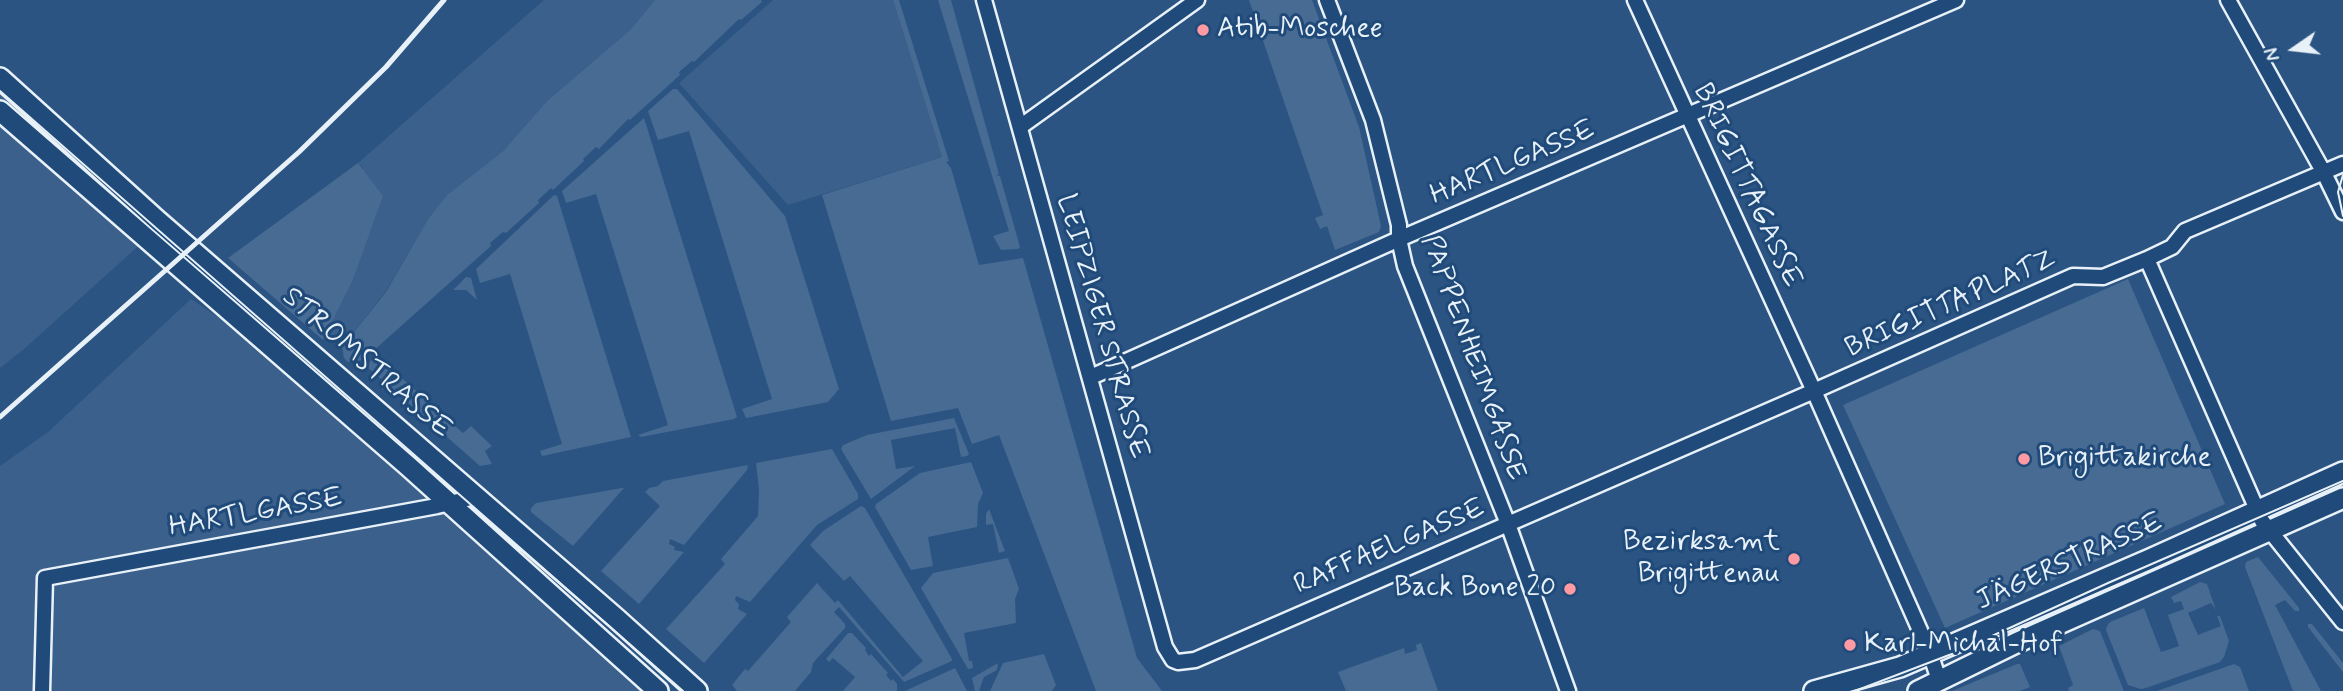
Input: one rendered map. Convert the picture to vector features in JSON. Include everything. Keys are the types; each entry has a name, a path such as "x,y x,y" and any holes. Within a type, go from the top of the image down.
{"main road":[{"name":"STROMSTRASSE","path":"0,78 157,220 697,691"},
{"name":"STROMSTRASSE","path":"0,111 658,691"},
{"name":"JÄGERSTRASSE","path":"1814,691 1900,667 2343,472"},
{"name":"JÄGERSTRASSE","path":"1918,691 2038,633 2343,498"}],"street":[{"name":"LEIPZIGER STRASSE","path":"984,0 1165,647 1172,660 1178,662"},
{"path":"1020,127 1197,0"},
{"name":"PAPPENHEIMGASSE","path":"1327,0 1373,120 1399,225 1405,266 1508,524 1568,691"},
{"name":"BRIGITTAGASSE","path":"1635,0 1814,391"},
{"path":"2228,0 2343,212"},
{"name":"HARTLGASSE","path":"1091,376 1946,2"},
{"path":"2343,164 2185,232 2172,247 2147,259 2258,511 2343,622"},
{"name":"BRIGITTAPLATZ","path":"1814,391 2073,276 2103,277 2147,259"},
{"path":"1814,391 1930,653 1939,680"},
{"name":"RAFFAELGASSE","path":"1178,662 1195,660 1814,391"},
{"name":"HARTLGASSE","path":"42,691 45,578 448,504 475,496"}],"shaded area":[{"path":"544,0 655,0 630,30 547,101 503,151 447,195 428,219 386,291 342,347 327,332 352,282 363,168 358,163"},
{"path":"655,0 762,2 679,72 680,75 628,119 599,149 596,147 553,190 551,188 538,200 539,203 506,233 503,232 490,243 491,246 363,360 348,362 344,358 342,347 386,292 428,219 447,195 503,151 547,101 630,30"},
{"path":"773,0 893,0 942,157 788,205 679,83"},
{"path":"893,0 899,0 979,265 1023,258 1137,658 1162,691 1096,691 999,435 972,444 958,408 891,421 822,195 942,157"},
{"path":"938,0 951,0 999,174 996,175 1000,176 1020,247 1018,249 1001,250 993,236 1009,231"},
{"path":"1249,0 1312,0 1359,127 1381,226 1379,232 1335,250 1327,226 1320,229 1315,218 1323,215"},
{"path":"0,88 154,232 0,368"},
{"path":"673,89 677,89 785,216 839,389 828,402 746,418 742,409 772,399 689,131 658,140 648,111"},
{"path":"644,118 737,417 641,437 638,435 668,425 596,194 566,203 562,191"},
{"path":"358,163 383,196 352,282 323,340 228,258"},
{"path":"554,195 557,196 631,437 542,456 540,451 562,444 510,274 480,283 476,269"},
{"path":"466,277 471,278 477,300 466,290 453,290"},
{"path":"2128,279 2225,504 1945,628 1843,405"},
{"path":"191,299 324,389 672,691 0,691 0,466 48,432"},
{"path":"376,355 463,433 471,426 492,446 485,451 492,464 480,466 366,366"},
{"path":"954,418 969,454 967,456 961,457 955,428 891,440 896,469 915,466 871,499 841,449 843,445 867,435"},
{"path":"832,449 858,494 858,499 817,525 750,602 736,596 738,609 747,614 704,663 666,629 725,564 721,559 758,516 756,463"},
{"path":"971,462 983,493 978,504 977,527 928,537 933,566 911,570 875,507 876,504 920,473"},
{"path":"748,465 747,470 684,545 670,539 669,544 675,547 674,550 684,552 639,604 601,571 660,506 645,492 649,488 658,486 663,481"},
{"path":"624,488 573,546 531,512 536,503"},
{"path":"861,506 865,508 952,661 904,682 839,607 834,612 845,624 845,628 813,663 811,672 795,691 737,691 732,685 745,669 748,671 791,622 787,617 817,583 835,603 838,600 903,677 923,661 850,576 844,581 810,545 823,531"},
{"path":"989,509 1005,551 999,553 993,524 986,525"},
{"path":"2258,557 2299,608 2299,611 2295,611 2285,600 2275,605 2321,691 2293,691 2245,567 2246,562"},
{"path":"1008,558 1019,589 1015,599 1016,623 964,633 969,661 972,661 973,668 968,669 921,588 933,573"},
{"path":"2200,582 2207,584 2216,610 2211,603 2188,613 2198,635 2221,626 2217,616 2220,616 2229,641 2224,657 2220,662 2146,688 2128,685 2106,630 2107,626 2110,622 2144,608 2161,652 2179,646 2168,615 2184,609 2181,601 2174,603 2171,597"},
{"path":"2308,624 2312,624 2343,663 2343,672 2308,627"},
{"path":"2093,629 2100,631 2124,691 2069,691 2068,688 2073,685 2059,646"},
{"path":"848,633 852,633 866,648 869,656 871,654 888,673 886,675 897,684 897,691 843,691 855,677 833,658 829,662 826,659"},
{"path":"1421,643 1438,691 1346,691 1338,672 1404,648 1405,654 1417,650 1416,645"},
{"path":"1044,654 1056,685 1052,691 990,691 1003,663"},
{"path":"998,663 997,670 984,677 979,691 975,691 972,678"},
{"path":"2020,664 2030,687 2020,691 1952,691"},
{"path":"2234,664 2240,667 2249,691 2157,691"},
{"path":"955,668 967,691 905,691"}],"tram line":[{"path":"0,91 683,691"},
{"path":"2343,175 2338,192 2343,216"},
{"path":"1855,691 1957,652 2343,481"}],"railway":[{"path":"0,417 299,152 386,67 444,0"}],"place":[{"name":"Atib-Moschee","path":"1203,30"},
{"name":"Brigittakirche","path":"2024,459"},
{"name":"Bezirksamt Brigittenau","path":"1794,559"},
{"name":"Back Bone 20","path":"1570,589"},
{"name":"Karl-Michal-Hof","path":"1850,645"}]}
